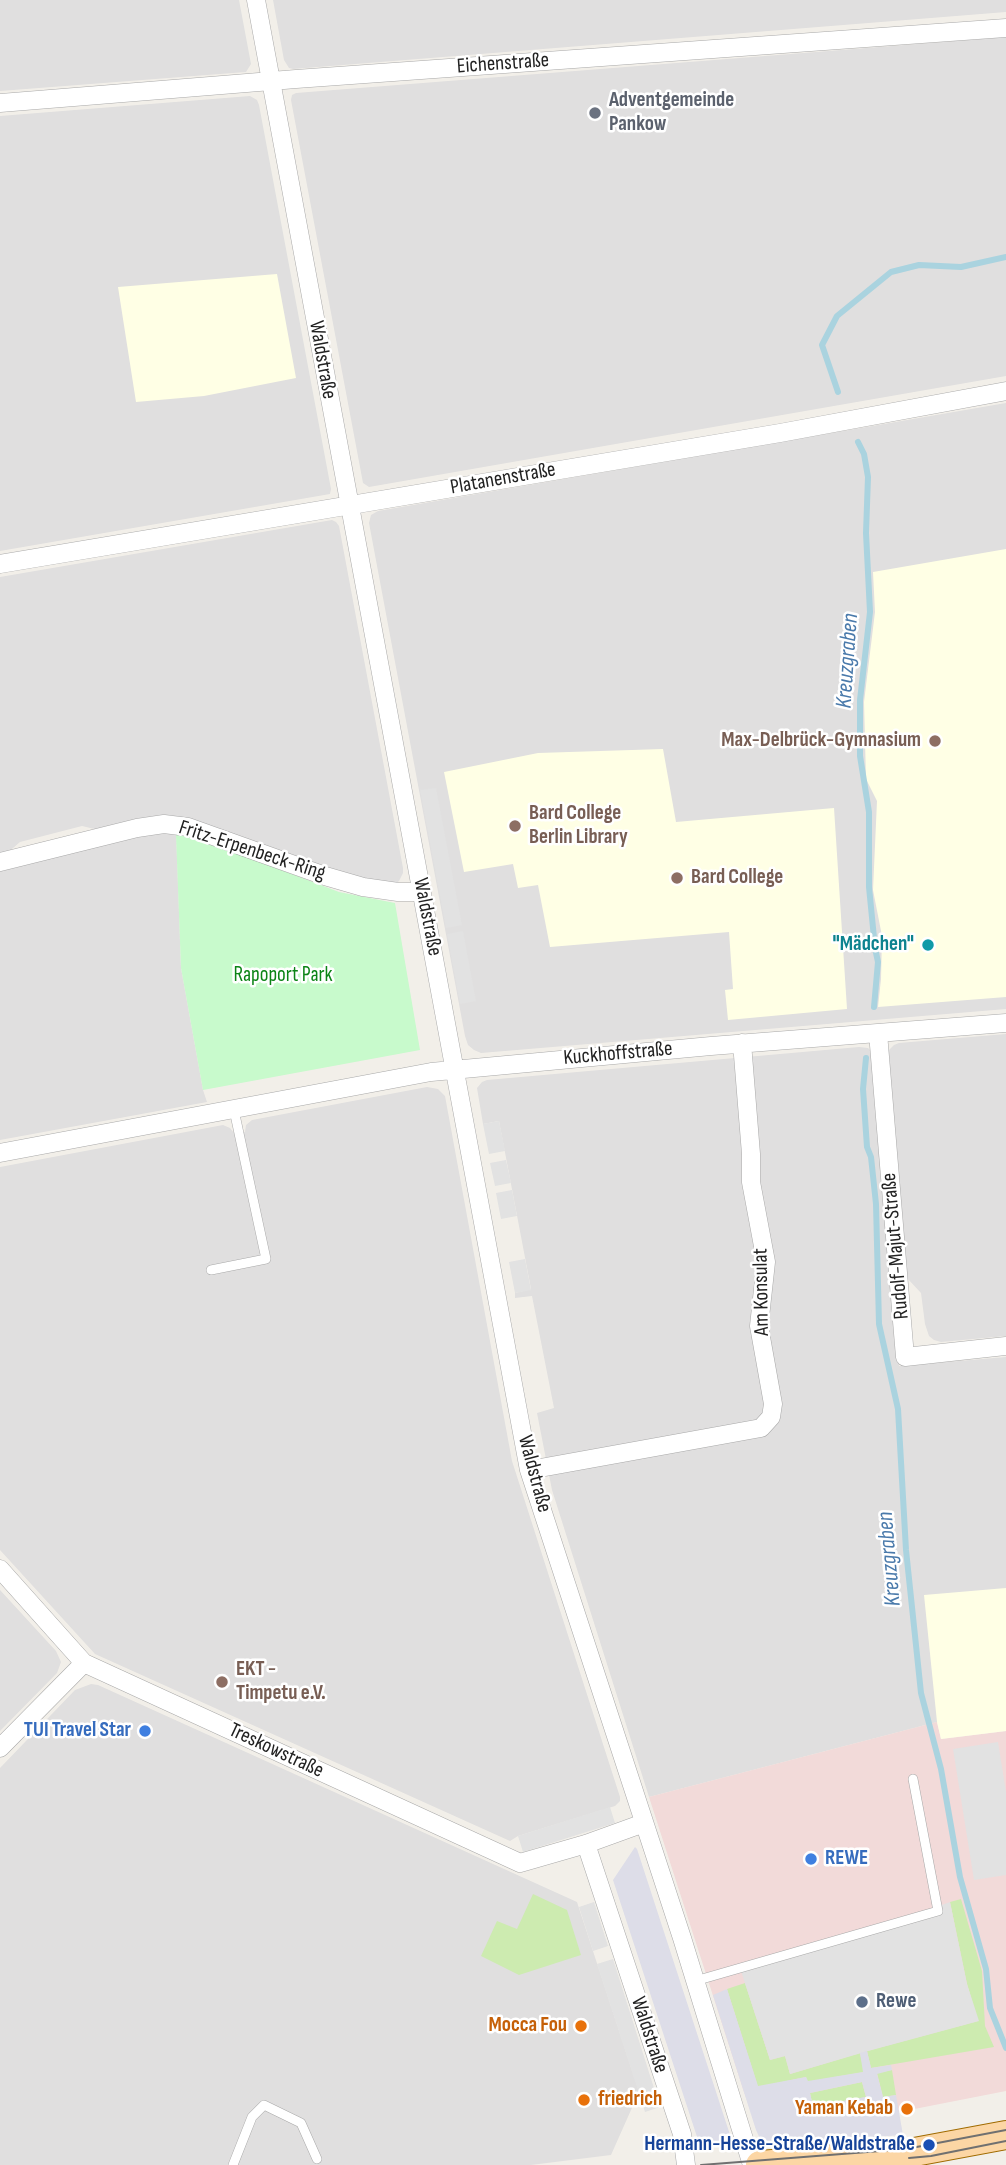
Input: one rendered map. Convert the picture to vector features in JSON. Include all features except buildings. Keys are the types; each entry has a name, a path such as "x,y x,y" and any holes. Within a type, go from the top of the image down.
{"main road":[{"path":"776,2164 909,2153 1006,2135"}],"street":[{"name":"Waldstraße","path":"256,0 529,1470 752,2165"},
{"name":"Eichenstraße","path":"0,103 1006,28"},
{"name":"Platanenstraße","path":"0,564 767,435 1006,391"},
{"name":"Fritz-Erpenbeck-Ring","path":"0,862 137,828 164,824 188,827 363,887 422,892"},
{"name":"Kuckhoffstraße","path":"0,1153 432,1072 742,1043 1006,1023"},
{"name":"Rudolf-Majut-Straße","path":"878,1033 905,1357 1006,1346"},
{"name":"Am Konsulat","path":"529,1470 761,1428 771,1417 773,1404 759,1326 766,1262 751,1182 742,1043"},
{"name":"Treskowstraße","path":"0,1569 84,1663 520,1863 586,1844"},
{"path":"0,1748 84,1663"},
{"path":"586,1844 644,1823"},
{"name":"Waldstraße","path":"586,1844 682,2134 686,2165"}],"lane":[{"path":"211,1270 266,1259 234,1110"},
{"path":"695,1981 938,1911 913,1779"},
{"path":"233,2165 252,2118 264,2105 301,2123 317,2159"}],"shaded area":[{"path":"0,0 239,0 251,64 246,72 0,91"},
{"path":"273,0 1006,0 1006,12 293,69 289,68 284,60"},
{"path":"1006,37 1006,376 369,487 363,483 292,95"},
{"path":"250,96 257,100 259,105 330,494 0,551 0,116"},
{"path":"277,274 296,378 204,396 136,402 118,287"},
{"path":"1006,403 1006,1009 481,1053 474,1050 468,1045 465,1036 369,523 371,515 378,511"},
{"path":"332,520 339,526 403,868 399,881 395,884 360,882 213,828 103,831 82,826 20,842 0,856 0,577"},
{"name":"Max-Delbrück-Gymnasium","path":"1006,549 1006,997 878,1007 882,936 873,890 877,801 866,779 864,702 875,612 873,572"},
{"name":"Bard College","path":"663,749 676,822 834,808 847,1009 728,1020 725,990 733,989 729,932 550,947 538,885 518,888 513,864 464,872 444,772 538,753"},
{"path":"436,788 462,925 446,928 420,790"},
{"path":"176,830 181,968 207,1102 0,1140 0,868 137,832"},
{"path":"463,931 476,1001 460,1004 447,934"},
{"path":"1006,1034 1006,1336 941,1342 929,1336 921,1293 907,1278 886,1053 899,1043"},
{"path":"868,1048 872,1052 899,1366 1006,1357 1006,1731 937,1722 649,1797 552,1490 537,1413 554,1408 532,1296 515,1298 515,1293 531,1289 499,1121 483,1124 477,1088 487,1080"},
{"path":"427,1087 438,1089 445,1096 512,1461 620,1797 615,1806 518,1836 510,1841 95,1654 0,1550 0,1167 223,1125 234,1133 245,1132 246,1125 252,1120"},
{"path":"499,1121 505,1151 489,1154 483,1124"},
{"path":"506,1160 511,1183 495,1186 490,1163"},
{"path":"512,1190 517,1216 501,1219 496,1193"},
{"path":"525,1259 531,1290 515,1293 509,1262"},
{"path":"1006,1588 1006,1731 941,1739 924,1595"},
{"path":"0,1590 56,1651 61,1662 57,1673 0,1731"},
{"path":"91,1684 577,1902 639,2092 611,2155 531,2165 0,2165 0,1768 75,1690"},
{"path":"937,1722 941,1739 1006,1731 1006,2091 899,2112 769,2144 762,2143 649,1797"},
{"path":"998,1742 1006,1792 1006,1875 974,1880 953,1749"},
{"path":"610,1807 615,1823 523,1852 518,1836"},
{"path":"635,1847 733,2144 731,2148 700,2146 613,1880"},
{"path":"594,1902 608,1946 593,1951 579,1907"},
{"name":"Rewe","path":"950,1902 967,1984 979,2021 790,2074 785,2056 770,2060 740,1968 877,1929"},
{"path":"613,1959 660,2107 645,2112 597,1964"},
{"path":"727,1989 758,2086 806,2077 808,2081 863,2072 860,2053 867,2051 871,2068 891,2065 892,2070 877,2074 883,2097 896,2095 903,2135 762,2143 713,1995","holes":["862,2082 866,2097 813,2106 810,2093"]}],"green space":[{"name":"Rapoport Park","path":"176,835 195,837 339,892 395,903 420,1050 203,1090 181,968"},
{"path":"533,1894 567,1910 581,1955 519,1975 481,1956 497,1921 517,1929"},
{"path":"961,1899 982,1971 985,2026 994,2047 871,2068 867,2051 978,2021 967,1984 950,1902"},
{"path":"745,1983 770,2060 785,2056 790,2074 860,2053 864,2072 807,2082 806,2077 758,2087 727,1989"},
{"path":"892,2070 896,2095 883,2097 877,2073"},
{"path":"862,2082 866,2097 813,2107 810,2093"}],"waterway":[{"name":"Kreuzgraben","path":"838,392 822,345 837,316 891,272 919,265 961,267 1006,257"},
{"name":"Kreuzgraben","path":"858,442 864,454 868,477 866,533 870,612 860,700 860,756 869,812 869,887 878,962 874,1007"},
{"name":"Kreuzgraben","path":"866,1058 863,1089 867,1147 871,1157 876,1204 879,1324 898,1409 906,1550 921,1693 941,1769 960,1877 986,1969 990,2008 1006,2048"}],"tram line":[{"path":"701,2165 906,2149 1006,2130"},
{"path":"909,2158 1006,2141"}],"place":[{"name":"Adventgemeinde Pankow","path":"595,113"},
{"name":"Max-Delbrück-Gymnasium","path":"935,741"},
{"name":"Bard College Berlin Library","path":"515,826"},
{"name":"Bard College","path":"677,878"},
{"name":"\"Mädchen\"","path":"928,945"},
{"name":"EKT - Timpetu e.V.","path":"222,1682"},
{"name":"TUI Travel Star","path":"145,1731"},
{"name":"REWE","path":"811,1859"},
{"name":"Rewe","path":"862,2002"},
{"name":"Mocca Fou","path":"581,2026"},
{"name":"friedrich","path":"584,2100"},
{"name":"Yaman Kebab","path":"907,2109"},
{"name":"Hermann-Hesse-Straße/Waldstraße","path":"929,2145"}]}
